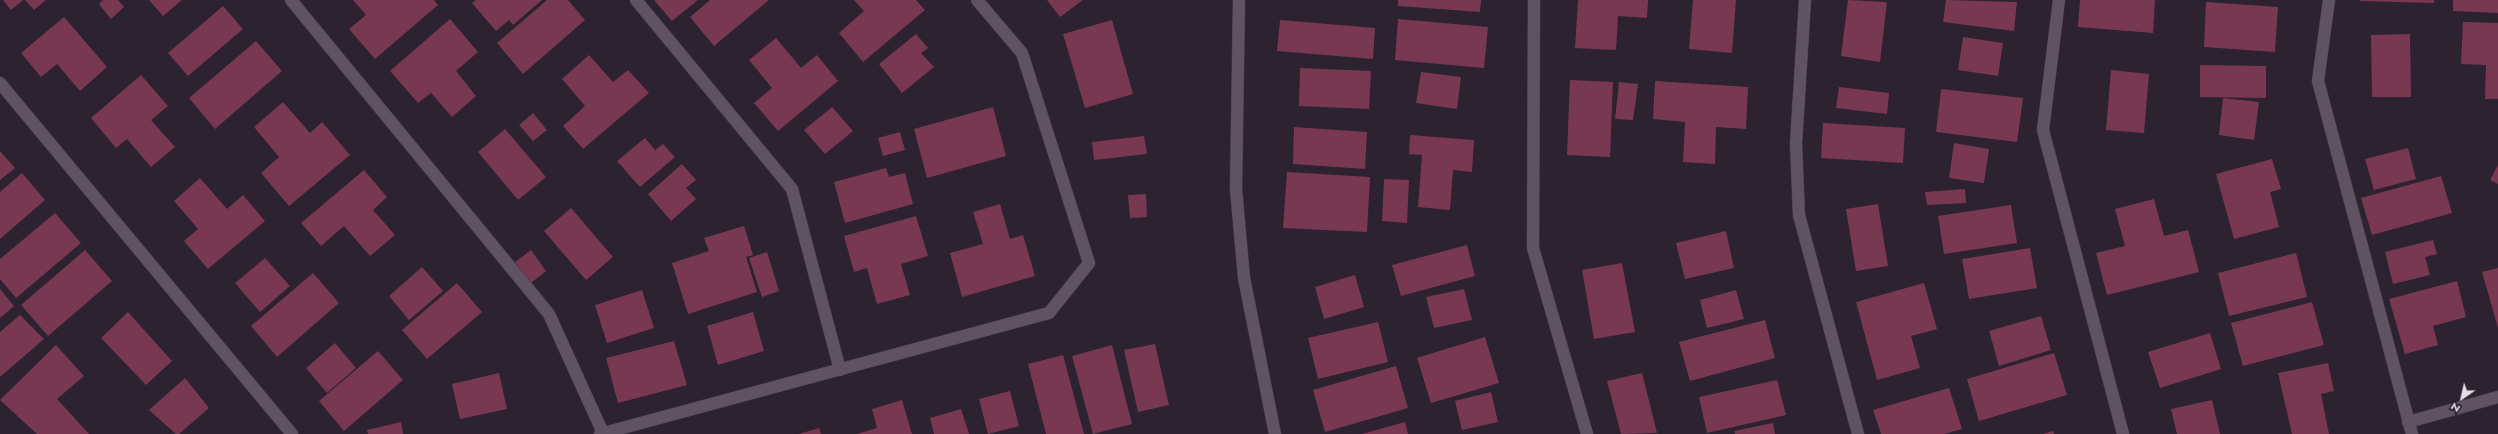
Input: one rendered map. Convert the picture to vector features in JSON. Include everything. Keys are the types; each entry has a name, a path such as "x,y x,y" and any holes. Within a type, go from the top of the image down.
{"street":[{"path":"291,0 549,314 602,434 1049,313 1089,263 1022,53 977,0"},
{"path":"636,0 792,190 840,370"},
{"path":"1240,0 1236,189 1244,278 1275,434"},
{"path":"1534,0 1533,248 1587,434"},
{"path":"1805,0 1796,144 1799,215 1858,434"},
{"path":"2059,0 2043,130 2122,434"},
{"path":"2329,0 2318,81 2412,434"},
{"path":"0,83 292,434"},
{"path":"2408,422 2498,397"}],"building":[{"path":"3,0 23,0 11,10"},
{"path":"25,0 46,0 34,10"},
{"path":"103,0 118,0 124,7 111,19 99,4"},
{"path":"149,0 182,0 163,16"},
{"path":"353,0 434,0 438,5 375,59 349,29 366,15"},
{"path":"476,0 542,0 513,25 509,20 496,31 472,3"},
{"path":"547,0 568,0 585,20 523,74 497,43"},
{"path":"654,0 698,0 672,21"},
{"path":"710,0 769,0 714,46 690,17"},
{"path":"854,0 916,0 925,10 863,62 839,33 864,11"},
{"path":"1047,0 1083,0 1060,17"},
{"path":"1398,0 1481,0 1480,12 1398,6"},
{"path":"1578,0 1648,0 1647,18 1618,16 1616,50 1575,48"},
{"path":"1693,0 1736,0 1732,53 1689,49"},
{"path":"1848,0 1887,2 1880,62 1841,56"},
{"path":"1946,0 2017,2 2014,31 1943,22"},
{"path":"2080,0 2155,0 2153,33 2078,27"},
{"path":"2434,0 2434,3 2359,1"},
{"path":"2453,0 2498,0 2498,13 2453,11"},
{"path":"2206,2 2278,7 2275,52 2204,47"},
{"path":"223,6 243,29 188,76 168,53"},
{"path":"64,17 107,67 80,91 57,64 41,77 21,53"},
{"path":"450,19 478,52 456,71 476,96 452,117 431,93 418,103 390,71"},
{"path":"1398,19 1488,27 1484,68 1395,60"},
{"path":"1112,20 1133,94 1085,108 1063,34"},
{"path":"1280,20 1375,28 1373,59 1277,51"},
{"path":"2463,22 2498,23 2498,99 2485,99 2486,65 2461,64"},
{"path":"916,34 928,48 921,53 934,67 902,93 879,64"},
{"path":"2410,34 2411,97 2372,97 2371,35"},
{"path":"1963,37 2003,43 1998,76 1958,70"},
{"path":"776,38 801,68 817,55 838,81 778,131 754,103 772,88 749,60"},
{"path":"256,41 282,71 215,129 189,98"},
{"path":"589,55 613,82 628,70 649,93 583,149 563,126 585,106 562,79"},
{"path":"2200,65 2266,66 2266,98 2200,97"},
{"path":"1300,68 1371,71 1369,109 1299,106"},
{"path":"2111,70 2149,74 2144,133 2106,130"},
{"path":"1421,72 1461,77 1457,109 1416,103"},
{"path":"141,75 168,106 151,120 175,147 151,167 127,139 116,148 91,118"},
{"path":"1570,80 1613,82 1610,157 1567,155"},
{"path":"1655,81 1748,87 1746,129 1716,127 1715,164 1683,162 1685,122 1653,119"},
{"path":"1619,82 1638,84 1633,120 1615,119"},
{"path":"1839,87 1889,93 1887,114 1836,108"},
{"path":"1941,89 2023,98 2017,142 1936,132"},
{"path":"2223,98 2259,102 2254,140 2219,135"},
{"path":"283,102 310,133 322,122 350,155 289,206 261,173 279,157 254,127"},
{"path":"832,107 853,131 825,154 804,130"},
{"path":"993,107 1006,156 927,178 914,129"},
{"path":"533,113 547,130 533,141 519,125"},
{"path":"1823,123 1905,128 1903,163 1821,158"},
{"path":"1294,127 1367,132 1365,169 1293,164"},
{"path":"505,129 546,177 518,200 478,152"},
{"path":"900,132 905,150 883,156 878,138"},
{"path":"1410,135 1474,140 1472,172 1453,170 1450,210 1418,207 1422,155 1409,154"},
{"path":"1144,136 1147,154 1094,160 1092,142"},
{"path":"645,138 655,150 663,144 675,157 640,187 617,161"},
{"path":"1954,143 1989,149 1984,183 1949,178"},
{"path":"2408,148 2416,179 2374,190 2365,159"},
{"path":"0,151 15,168 0,180"},
{"path":"2272,159 2281,189 2270,192 2279,227 2234,239 2216,174"},
{"path":"682,164 696,180 686,188 696,199 671,221 648,194"},
{"path":"2498,165 2498,184 2490,180"},
{"path":"886,168 889,177 905,173 913,204 845,223 834,182"},
{"path":"364,170 387,197 373,210 395,235 370,256 344,226 321,246 301,223"},
{"path":"1287,172 1370,177 1367,232 1283,228"},
{"path":"22,173 45,200 0,239 0,192"},
{"path":"2441,176 2452,213 2372,235 2361,198"},
{"path":"200,178 227,209 243,195 265,221 208,269 184,241 198,229 174,201"},
{"path":"1384,179 1409,180 1407,223 1382,221"},
{"path":"1965,189 1966,203 1927,205 1925,192"},
{"path":"1146,194 1147,217 1130,218 1128,195"},
{"path":"2154,199 2164,236 2188,230 2199,272 2107,295 2096,253 2125,246 2115,209"},
{"path":"1000,204 1010,239 1023,235 1035,276 962,297 950,253 983,244 973,212"},
{"path":"1878,204 1888,266 1856,271 1846,209"},
{"path":"2011,205 2017,243 1944,254 1938,216"},
{"path":"571,208 613,257 586,280 544,231"},
{"path":"55,213 81,243 16,298 0,279 0,259"},
{"path":"916,216 928,256 901,264 910,295 877,304 867,268 854,272 844,236"},
{"path":"744,226 753,255 746,257 757,292 688,314 672,263 709,251 704,238"},
{"path":"1726,231 1734,268 1685,279 1676,243"},
{"path":"2433,240 2437,254 2425,257 2430,275 2393,284 2385,252"},
{"path":"1467,245 1475,276 1401,296 1392,265"},
{"path":"2030,248 2037,288 1969,299 1962,259"},
{"path":"85,250 112,281 48,336 21,305"},
{"path":"531,250 546,271 531,283 515,262"},
{"path":"767,252 779,291 762,297 749,258"},
{"path":"2296,253 2307,297 2229,316 2218,273"},
{"path":"265,258 290,286 260,312 235,283"},
{"path":"1622,263 1635,332 1594,339 1582,270"},
{"path":"422,267 443,291 409,320 389,296"},
{"path":"2498,268 2498,328 2482,272"},
{"path":"313,273 339,303 277,357 251,326"},
{"path":"1355,275 1364,307 1324,319 1315,287"},
{"path":"2457,281 2466,317 2433,326 2438,345 2405,354 2389,299"},
{"path":"457,283 482,312 427,359 402,330"},
{"path":"1924,283 1937,329 1911,336 1920,368 1877,380 1856,302"},
{"path":"0,289 14,306 0,318"},
{"path":"1464,289 1472,320 1434,328 1426,297"},
{"path":"642,290 654,328 607,343 595,305"},
{"path":"1736,290 1744,319 1707,328 1700,300"},
{"path":"2312,302 2324,345 2243,366 2231,323"},
{"path":"128,312 172,361 146,385 101,338"},
{"path":"753,312 764,351 718,365 707,326"},
{"path":"20,315 44,339 0,377 0,332"},
{"path":"2041,316 2051,350 1999,366 1989,331"},
{"path":"1765,320 1775,358 1690,381 1679,342"},
{"path":"1378,322 1388,362 1318,379 1308,338"},
{"path":"2210,333 2221,369 2160,388 2148,352"},
{"path":"1485,337 1499,383 1431,403 1417,358"},
{"path":"674,341 687,385 618,403 606,358"},
{"path":"335,343 356,368 327,393 306,368"},
{"path":"1155,344 1169,405 1138,412 1124,350"},
{"path":"56,345 84,376 57,399 89,434 37,434 0,400"},
{"path":"1112,345 1132,424 1093,434 1072,356"},
{"path":"378,351 403,380 344,431 319,401"},
{"path":"2054,353 2067,395 1979,421 1967,379"},
{"path":"1063,355 1084,434 1046,434 1028,364"},
{"path":"2328,363 2334,391 2321,394 2329,434 2292,434 2278,373"},
{"path":"1396,366 1408,408 1325,432 1313,390"},
{"path":"499,373 507,409 460,419 452,384"},
{"path":"1642,373 1657,433 1621,434 1607,381"},
{"path":"185,378 209,408 179,434 176,434 149,410"},
{"path":"1777,380 1786,415 1707,433 1699,397"},
{"path":"1949,388 1962,429 1944,434 1881,434 1873,410"},
{"path":"1010,391 1019,426 988,434 979,399"},
{"path":"1491,392 1498,422 1462,430 1455,401"},
{"path":"902,400 912,434 857,434 877,428 872,409"},
{"path":"2212,400 2220,434 2177,434 2171,409"},
{"path":"961,409 969,434 934,434 930,418"},
{"path":"401,422 403,434 368,434 367,430"},
{"path":"1405,422 1408,434 1362,434"},
{"path":"1773,423 1775,434 1735,434 1734,431"},
{"path":"819,428 821,434 799,434"},
{"path":"2053,431 2054,434 2043,434"}]}
